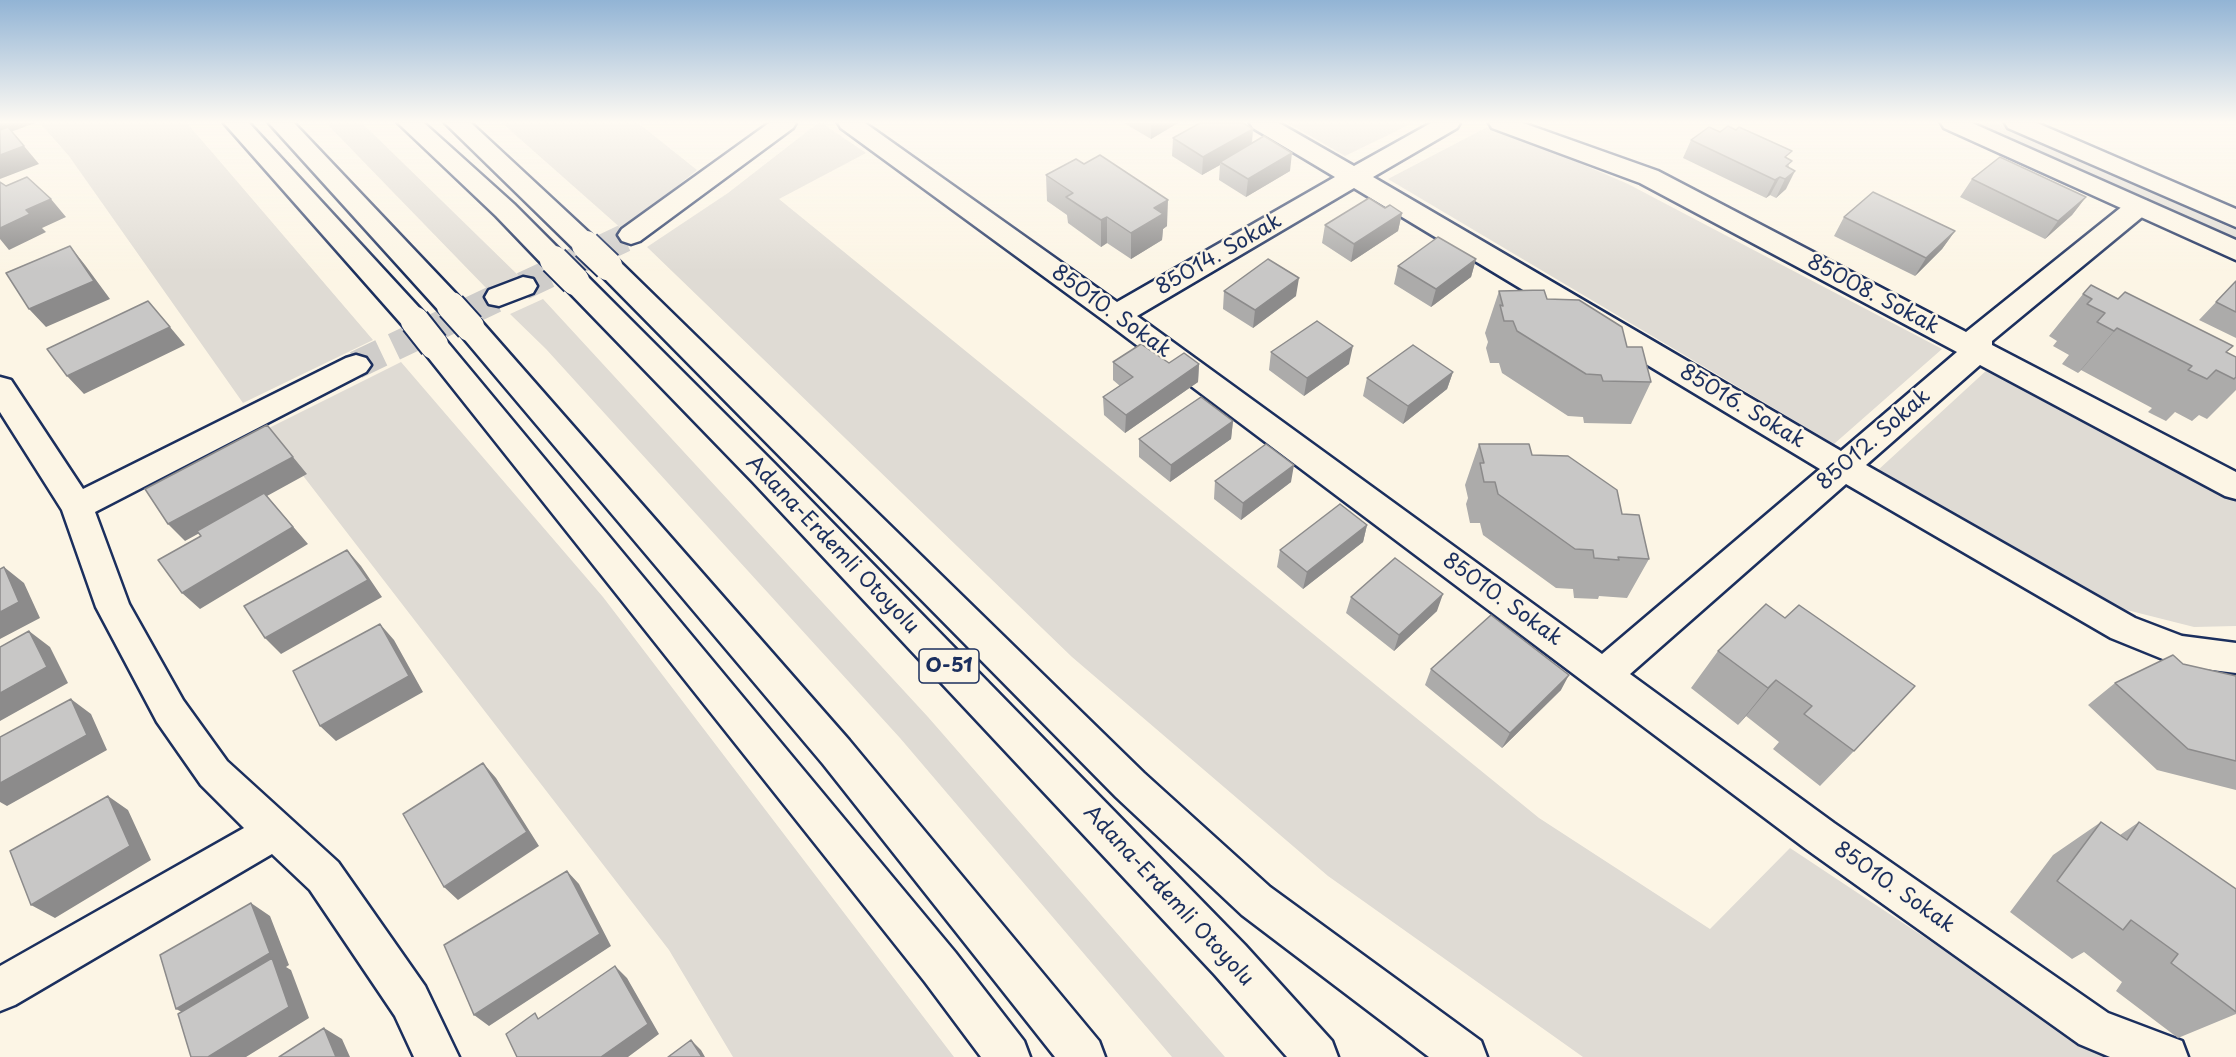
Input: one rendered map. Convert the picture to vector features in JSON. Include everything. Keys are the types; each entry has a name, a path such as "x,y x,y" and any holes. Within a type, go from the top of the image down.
{"main road":[{"path":"280,172 425,333 940,967 1008,1057"},
{"path":"327,172 461,316 836,752 1083,1057"},
{"name":"Adana-Erdemli Otoyolu","path":"464,172 505,210 764,473 1197,926 1316,1057"},
{"path":"511,172 1130,785 1256,900 1465,1057"},
{"path":"631,235 717,172"},
{"name":"85010. Sokak","path":"918,172 1116,315 1820,836 2094,1029 2166,1057"},
{"name":"85016. Sokak","path":"1349,172 1843,467 2123,628 2180,651 2236,658"},
{"name":"85014. Sokak","path":"1116,315 1361,172"},
{"name":"85008. Sokak","path":"1635,172 2236,487"},
{"path":"2062,172 2236,251"},
{"path":"2130,172 2236,219"},
{"name":"85012. Sokak","path":"1604,675 1978,350 1977,338 2138,207"},
{"path":"77,507 356,365"},
{"path":"0,389 77,507 113,607 171,711 214,772 324,876 410,1001 436,1057"},
{"path":"0,990 275,831"}],"shaded area":[{"path":"81,172 229,172 373,340 243,403"},
{"path":"374,172 413,172 521,278 490,292"},
{"path":"558,172 694,172 623,230"},
{"path":"755,172 829,172 779,199 1539,818 1710,929 1790,848 2105,1057 1583,1057 1328,876 1072,657 647,247 728,193"},
{"path":"1401,172 1601,172 1628,184 1942,349 1834,444 1388,179"},
{"path":"2088,172 2106,172 2236,230 2236,239"},
{"path":"543,299 928,717 1225,1057 1172,1057 900,738 546,349 510,314"},
{"path":"401,362 603,597 954,1057 733,1057 669,950 267,429"},
{"path":"1988,369 2236,501 2236,626 2194,627 2103,604 1877,471"}],"building":[{"path":"1051,172 1126,172 1168,200 1154,208 1163,214 1131,233 1107,217 1101,220 1066,197 1073,193 1046,175"},
{"path":"1237,172 1259,172 1248,179"},
{"path":"1759,172 1793,172 1785,179 1780,177 1775,180"},
{"path":"1980,172 2033,172 2086,197 2058,221 1972,179"},
{"path":"27,177 51,199 26,210 30,214 0,228 0,182 6,186"},
{"path":"1873,192 1955,231 1926,258 1844,217"},
{"path":"1369,198 1385,208 1390,205 1402,213 1354,244 1325,225"},
{"path":"1438,237 1476,259 1436,289 1398,266"},
{"path":"70,246 94,281 29,309 6,273"},
{"path":"1268,259 1299,278 1255,310 1224,291"},
{"path":"2236,281 2236,312 2216,302"},
{"path":"2091,285 2118,299 2125,292 2233,346 2226,352 2236,357 2236,377 2234,379 2216,370 2207,379 2188,370 2192,366 2117,328 2114,331 2097,322 2105,313 2087,304 2092,299 2083,294"},
{"path":"1544,290 1547,299 1579,300 1622,327 1627,347 1642,347 1651,382 1603,381 1601,375 1586,374 1517,331 1513,321 1504,321 1499,291"},
{"path":"148,301 170,327 67,376 47,349"},
{"path":"1317,321 1353,346 1307,378 1271,352"},
{"path":"1141,344 1169,363 1184,353 1199,364 1126,415 1103,397 1133,377 1113,362"},
{"path":"1413,345 1453,372 1408,406 1367,378"},
{"path":"1201,397 1233,421 1171,465 1139,439"},
{"path":"267,425 293,457 168,524 145,489"},
{"path":"1266,444 1294,465 1243,503 1215,481"},
{"path":"1479,444 1529,444 1532,455 1568,456 1617,490 1622,514 1639,515 1649,559 1594,558 1593,550 1575,549 1498,494 1495,482 1484,482 1480,463 1484,463"},
{"path":"264,493 293,527 182,593 158,560 201,536 197,531"},
{"path":"1340,504 1367,525 1307,572 1280,550"},
{"path":"347,550 368,580 265,638 244,606"},
{"path":"1395,558 1443,594 1399,635 1351,597"},
{"path":"4,567 19,602 0,612 0,569"},
{"path":"1766,604 1785,618 1799,605 1915,686 1854,751 1804,714 1812,706 1776,680 1768,688 1718,651"},
{"path":"1491,615 1569,675 1510,733 1431,669"},
{"path":"380,624 409,676 320,726 293,671"},
{"path":"29,631 47,667 0,693 0,647"},
{"path":"2173,655 2183,664 2236,676 2236,761 2188,749 2115,683"},
{"path":"71,699 87,735 0,783 0,737"},
{"path":"483,763 527,832 444,887 403,814"},
{"path":"108,796 130,846 31,905 10,851"},
{"path":"2101,822 2127,840 2139,822 2236,889 2236,1012 2171,963 2178,954 2131,920 2123,930 2057,881"},
{"path":"567,871 600,934 474,1015 444,945"},
{"path":"251,903 270,953 176,1009 160,955"},
{"path":"272,958 289,1007 208,1057 191,1057 178,1014"},
{"path":"615,966 648,1024 601,1057 517,1057 506,1034 535,1013 538,1019"},
{"path":"324,1028 336,1057 279,1057"},
{"path":"691,1040 702,1057 668,1057"}],"tunnel":[{"path":"523,286 631,235"},
{"path":"356,365 499,297"}]}
